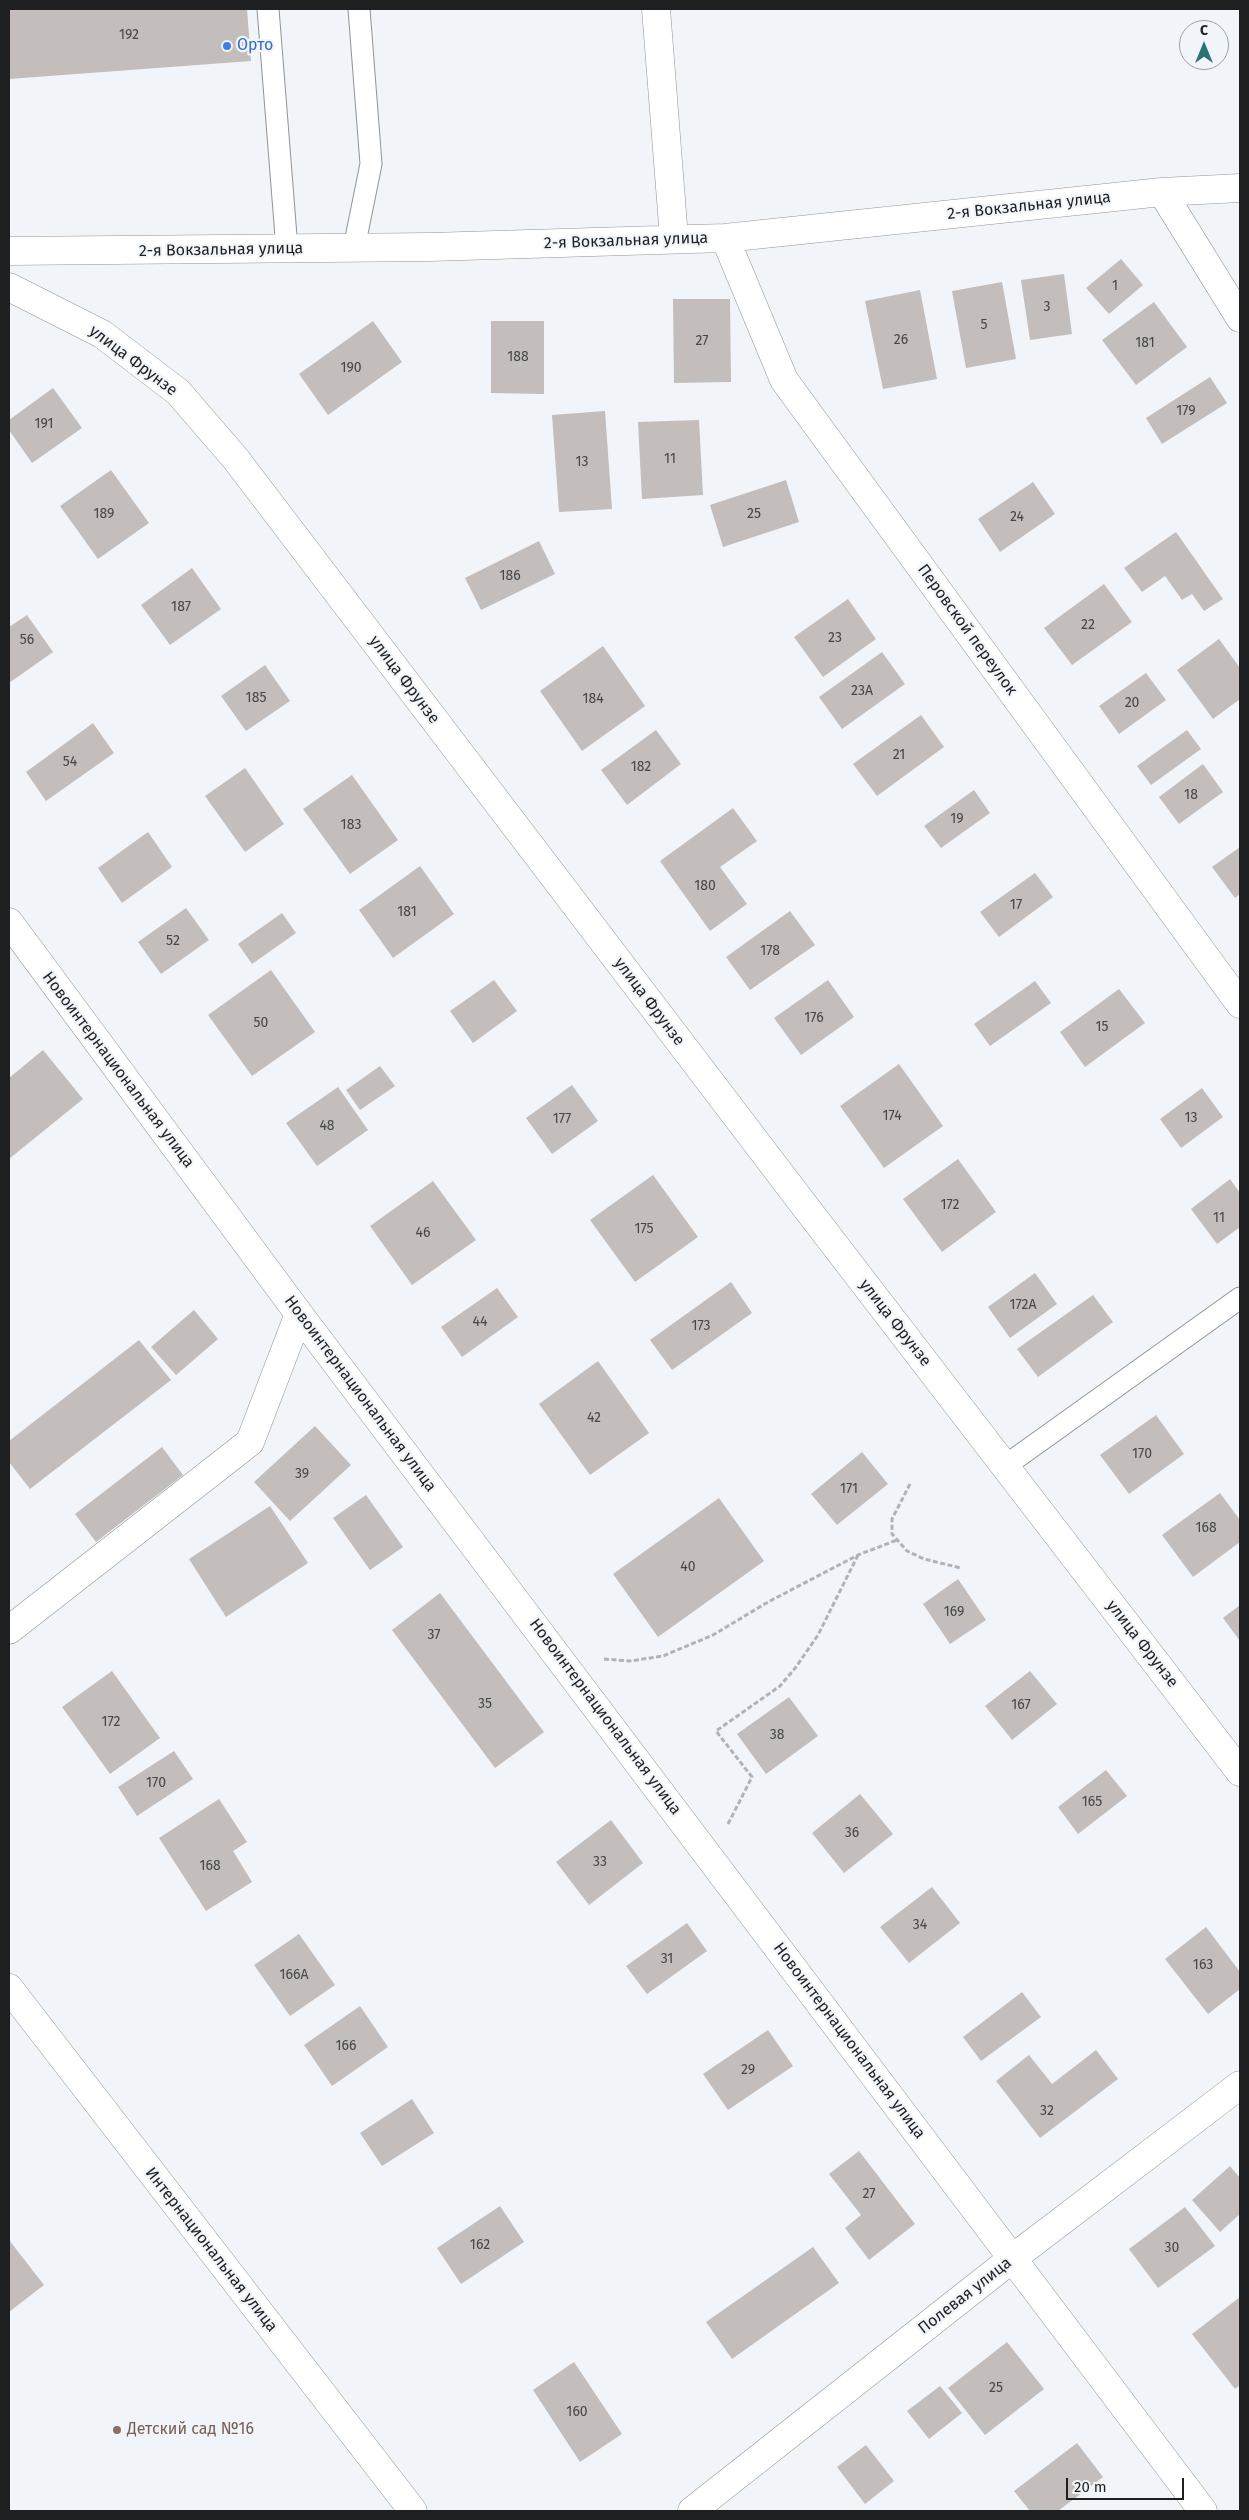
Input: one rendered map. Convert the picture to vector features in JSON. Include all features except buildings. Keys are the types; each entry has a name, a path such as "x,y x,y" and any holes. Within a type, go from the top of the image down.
{"street":[{"path":"656,9 674,238"},
{"name":"2-я Вокзальная улица","path":"9,252 354,248 725,238 1162,192 1240,188"},
{"path":"1162,192 1240,318"},
{"name":"Перовской переулок","path":"725,238 784,380 1240,1004"},
{"name":"улица Фрунзе","path":"9,287 102,334 178,392 235,458 1240,1772"},
{"name":"Новоинтернациональная улица","path":"9,922 299,1314 1203,2511"},
{"path":"9,1630 250,1442 299,1314"},
{"name":"Интернациональная улица","path":"9,1988 413,2511"},
{"name":"Полевая улица","path":"692,2511 1013,2258 1240,2085"}],"lane":[{"path":"268,9 287,249"},
{"path":"354,248 371,164 359,9"},
{"path":"1005,1466 1240,1298"}],"path":[{"path":"910,1484 892,1519 892,1534 907,1551 924,1559 961,1568"},
{"path":"559,1657 630,1661 663,1656 713,1635 768,1602 858,1555 897,1540"},
{"path":"711,1858 752,1777 716,1731 780,1686 796,1667 818,1635 858,1555"}],"place":[{"name":"Орто","path":"227,46"},
{"name":"Детский сад №16","path":"117,2430"}]}
